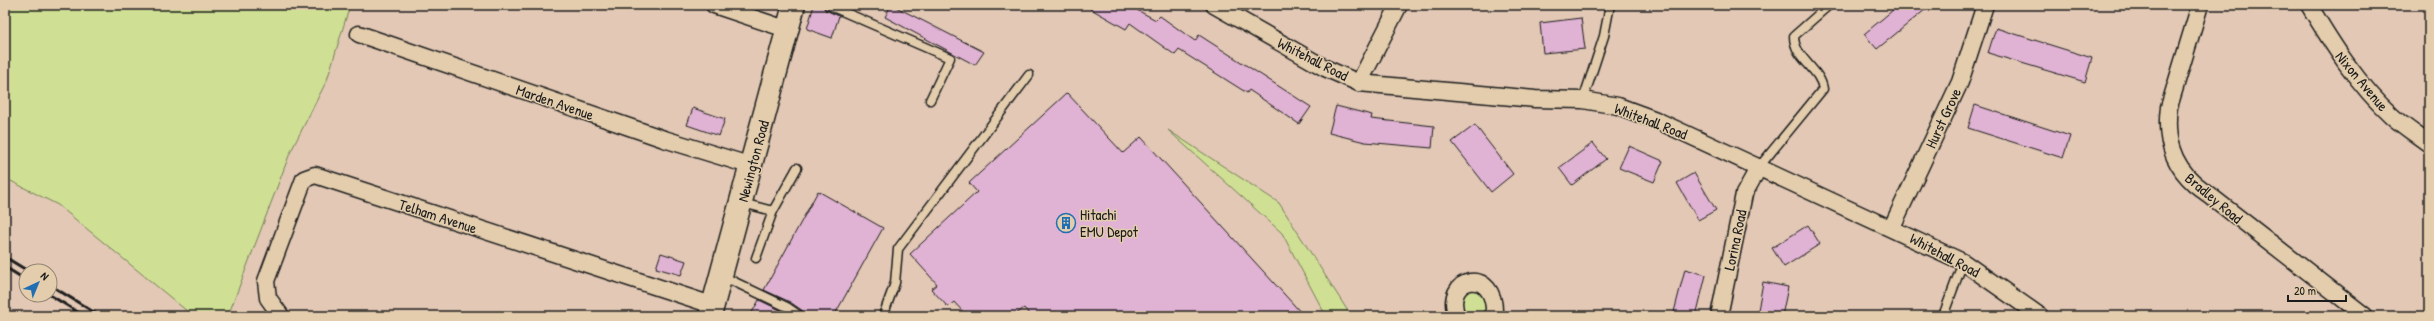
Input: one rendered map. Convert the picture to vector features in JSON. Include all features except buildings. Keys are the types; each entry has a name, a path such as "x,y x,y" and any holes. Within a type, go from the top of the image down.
{"main road":[{"name":"Newington Road","path":"711,311 789,30 794,5"}],"street":[{"path":"714,5 789,30"},
{"name":"Whitehall Road","path":"1214,5 1325,68 1359,82 1535,99 1582,100 1618,106 1656,120 1892,227 1963,262 2040,316"},
{"path":"1359,82 1399,5"},
{"name":"Hurst Grove","path":"1892,227 1960,82 1985,5"},
{"name":"Bradley Road","path":"2200,5 2169,107 2167,124 2171,152 2183,173 2195,184 2365,316"},
{"name":"Nixon Avenue","path":"2309,5 2330,41 2359,80 2392,116 2429,144"},
{"name":"Marden Avenue","path":"359,34 664,139 752,166"},
{"name":"Lorina Road","path":"1719,316 1744,194 1759,166"},
{"name":"Telham Avenue","path":"281,316 268,298 266,281 282,233 304,179 315,175 711,311"},
{"path":"1458,316 1453,298 1458,289 1469,283 1482,283 1488,288 1493,295 1494,316"}],"lane":[{"path":"828,5 950,58 930,100"},
{"path":"1759,166 1823,89 1822,81 1794,46 1794,36 1829,5"},
{"path":"1582,100 1604,36 1607,7"},
{"path":"883,316 895,283 898,249 1029,75"},
{"path":"756,258 773,211 796,168"},
{"path":"742,203 773,211"},
{"path":"1943,316 1963,262"},
{"path":"721,275 787,307 800,316"}],"green space":[{"path":"5,5 350,5 327,80 290,153 228,316 193,316 58,205 5,178"},
{"path":"1168,130 1279,203 1351,316 1326,316 1282,233"},
{"path":"1470,288 1484,292 1488,316 1463,315 1462,293"}],"railway":[{"path":"5,257 18,265"},
{"path":"5,267 18,275"},
{"path":"58,290 100,316"},
{"path":"58,300 84,316"}],"place":[{"name":"Hitachi EMU Depot","path":"1066,223"}]}
